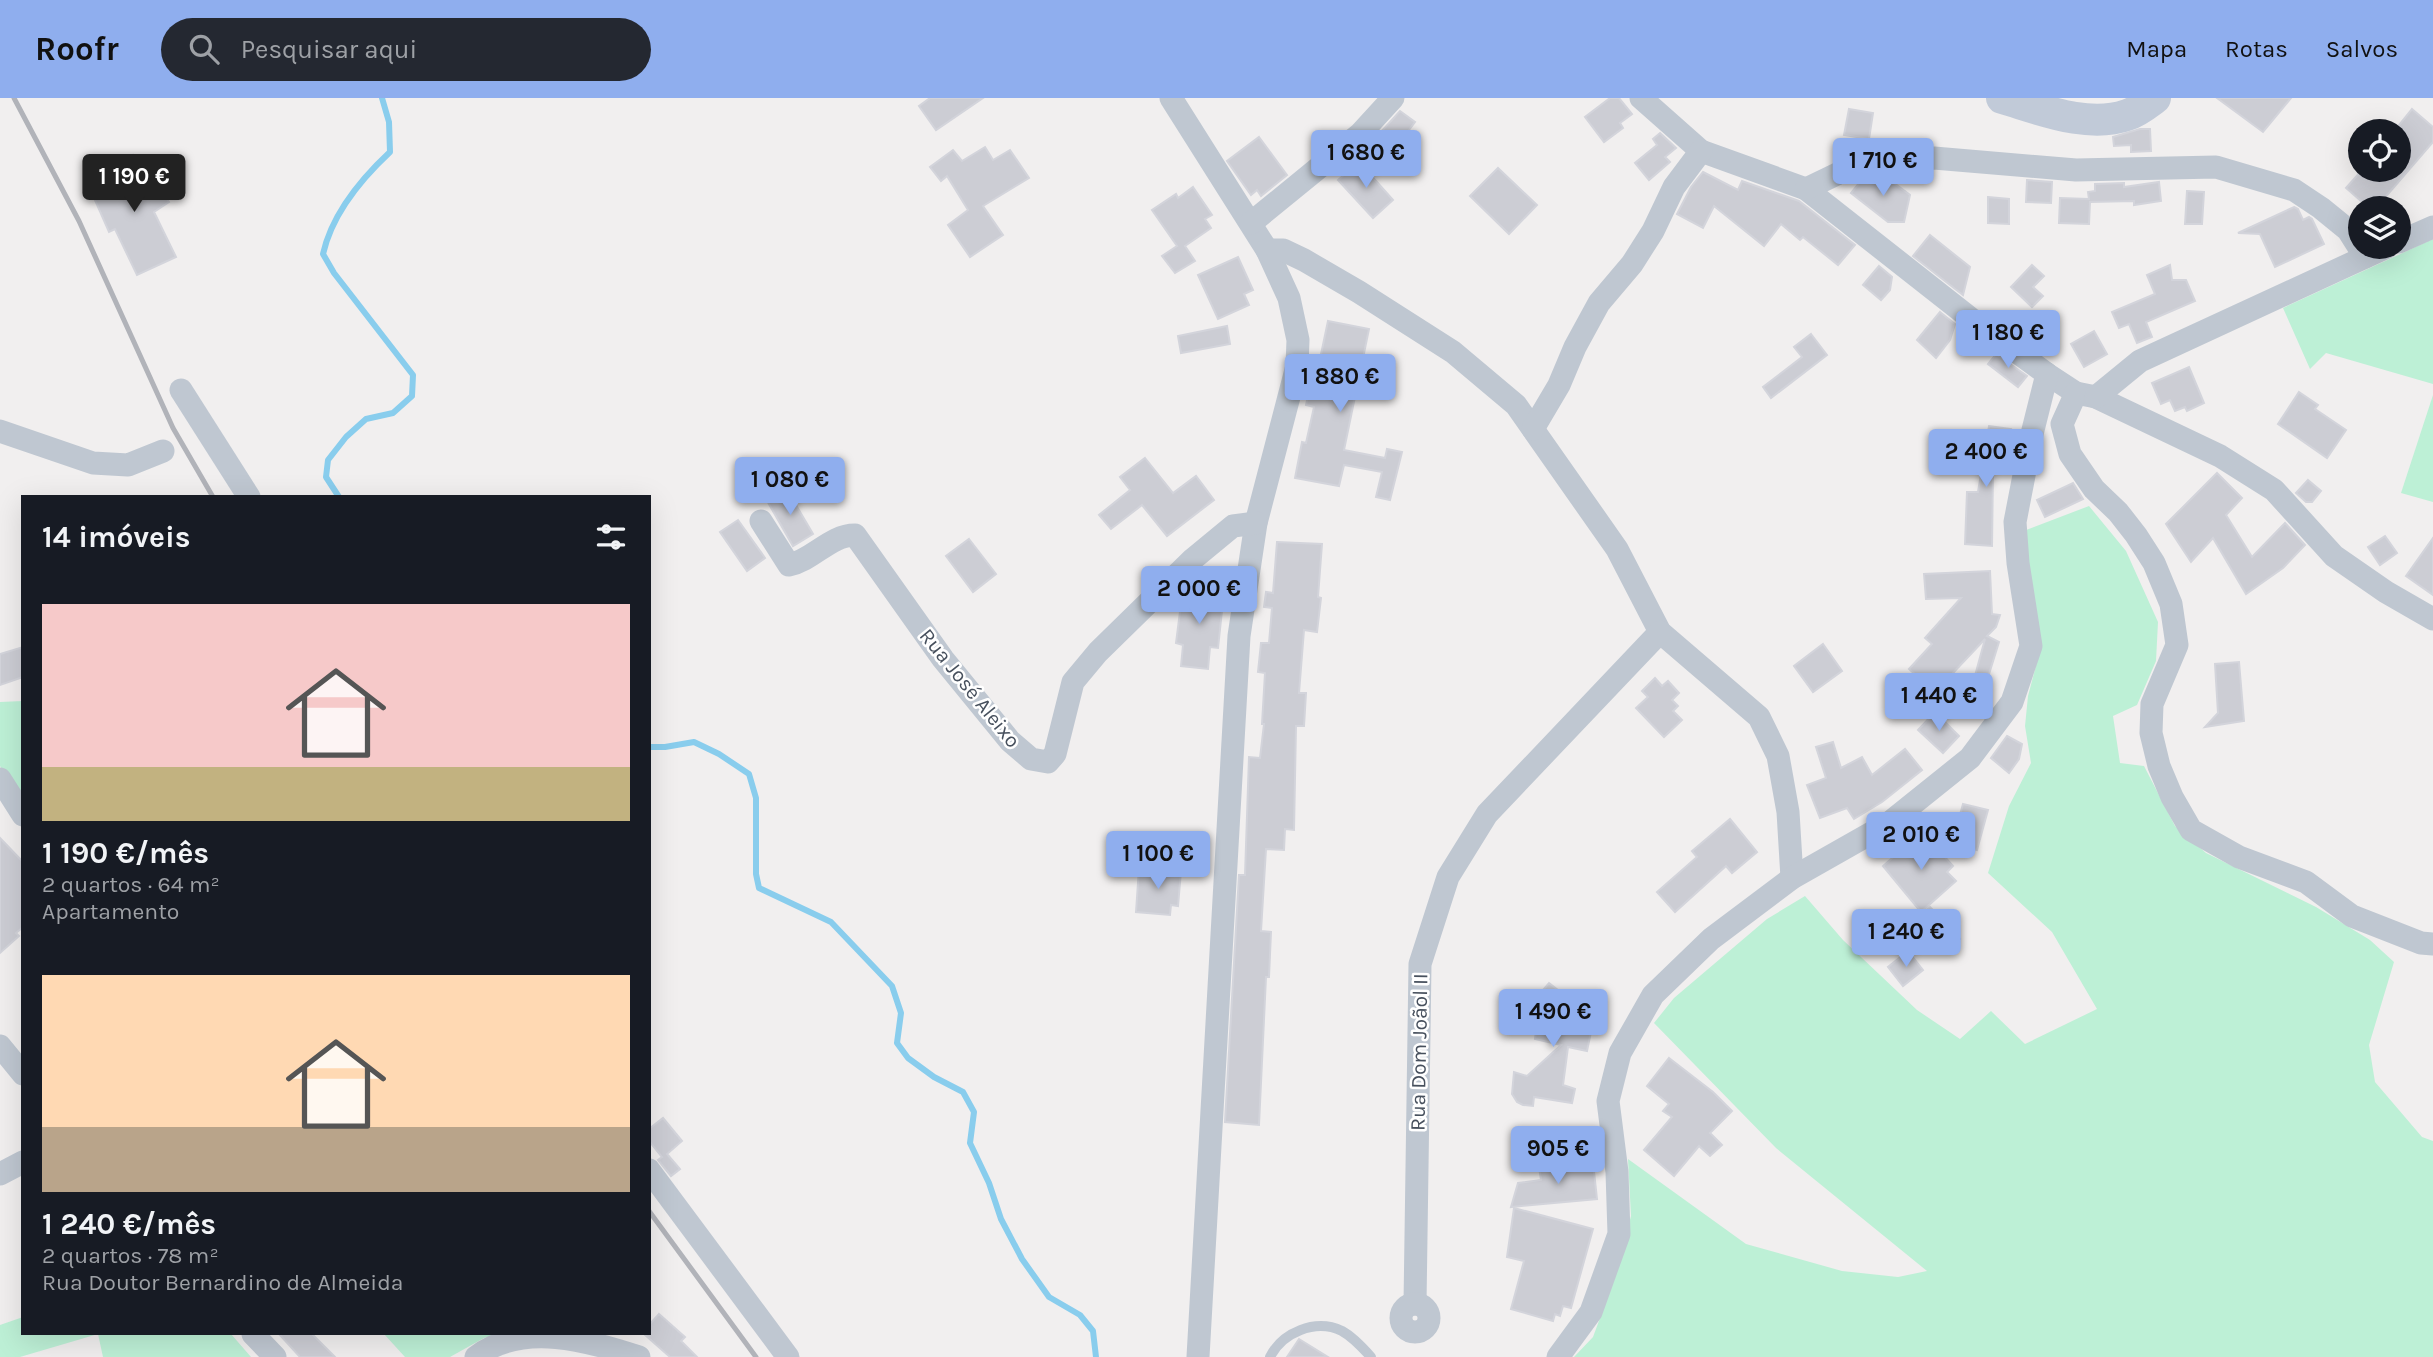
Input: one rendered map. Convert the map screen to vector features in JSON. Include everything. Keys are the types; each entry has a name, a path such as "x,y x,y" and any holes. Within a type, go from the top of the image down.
{"main road":[{"path":"2002,98 2047,111 2098,121 2128,115 2155,98"}],"street":[{"path":"1171,98 1267,250 1289,298 1297,340 1297,366 1256,523 1239,636 1198,1357"},
{"path":"1251,223 1360,134 1392,98"},
{"path":"1641,98 1701,151 1806,189 1970,318 2047,374 2086,395 2220,456 2274,490 2334,556 2386,592 2433,619"},
{"path":"1533,429 1559,385 1575,346 1599,303 1632,264 1653,231 1674,187 1701,151"},
{"path":"1806,189 1864,161 1934,158 2076,170 2216,167 2294,190 2348,229"},
{"path":"2411,237 2433,227"},
{"path":"1267,250 1283,250 1304,260 1453,352 1516,405 1616,549 1660,632 1759,717 1778,756 1788,812 1792,878"},
{"path":"2361,259 2140,361 2086,395 2062,424 2070,454 2094,489 2118,512 2136,535 2154,563 2171,604 2177,645 2152,704 2151,733 2158,766 2172,797 2192,830 2239,857 2306,882 2352,916 2421,943 2433,944"},
{"path":"1558,1357 1591,1312 1619,1234 1617,1172 1608,1101 1619,1054 1653,995 1711,939 1792,878 1889,823 1930,791 1970,758 2012,702 2031,646 2018,563 2015,522 2047,374"},
{"path":"181,390 248,495"},
{"path":"0,431 93,463 128,465 163,451"},
{"name":"Rua José Aleixo","path":"761,521 789,565 800,563 844,535 855,536 943,659 1010,741 1031,759 1048,762 1055,754 1073,682 1098,652 1193,559 1233,526 1256,523"},
{"name":"Rua Dom Joãol II","path":"1415,1304 1420,964 1448,877 1488,814 1660,632"},
{"path":"0,779 21,812"},
{"path":"0,1046 21,1072"},
{"path":"0,1174 21,1163"},
{"path":"651,1173 788,1357"},
{"path":"254,1335 275,1357"},
{"path":"476,1357 489,1346 534,1336 590,1342 639,1357"}],"lane":[{"path":"1270,1357 1283,1339 1300,1330 1322,1326 1341,1331 1371,1357"}],"green space":[{"path":"2433,239 2433,384 2326,353 2310,369 2283,308 2390,259 2411,259 2411,249"},
{"path":"2433,395 2433,502 2401,493"},
{"path":"2089,506 2126,551 2158,622 2156,661 2137,705 2113,716 2120,763 2144,766 2175,826 2206,853 2316,907 2370,940 2394,962 2369,1045 2375,1082 2422,1137 2433,1141 2433,1357 1574,1357 1593,1337 1613,1283 1631,1216 1628,1159 1746,1244 1842,1271 1898,1277 1927,1271 1776,1148 1654,1023 1674,998 1767,919 1805,896 1843,940 1917,1010 1960,1039 1991,1011 2025,1044 2097,1009 2052,932 1988,873 2009,806 2031,763 2025,726 2028,696 2038,658 2021,532"},
{"path":"21,701 21,799 0,766 0,702"},
{"path":"21,1318 21,1335 95,1335 20,1357 0,1357 0,1325"},
{"path":"98,1335 232,1335 251,1357 103,1357"},
{"path":"385,1335 496,1335 484,1338 450,1357 405,1357"}],"building":[{"path":"930,98 983,98 936,130 919,106"},
{"path":"1610,98 1619,98 1632,114 1620,123 1623,128 1604,142 1585,117"},
{"path":"2217,98 2291,98 2263,132"},
{"path":"1849,109 1873,113 1869,139 1844,135"},
{"path":"2412,109 2433,127 2433,142 2411,167 2411,119 2404,119"},
{"path":"1400,111 1415,122 1396,147 1379,134"},
{"path":"2140,129 2150,129 2151,151 2131,152 2131,145 2114,146 2113,137"},
{"path":"1660,133 1676,148 1665,157 1670,162 1649,180 1635,163 1657,145 1653,139"},
{"path":"1259,137 1287,175 1261,196 1257,190 1251,195 1227,161"},
{"path":"985,147 993,160 1010,150 1029,178 983,206 1003,235 970,257 948,225 968,210 947,176 941,181 930,167 953,150 962,161"},
{"path":"133,155 169,202 154,212 176,257 137,275 115,229 109,232 87,182 112,171"},
{"path":"1359,162 1393,200 1373,218 1338,180"},
{"path":"1498,168 1537,205 1509,234 1470,196"},
{"path":"1703,172 1738,190 1742,181 1799,201 1855,245 1838,265 1803,237 1800,240 1781,224 1764,246 1714,206 1703,228 1677,214 1691,187"},
{"path":"1882,174 1910,195 1904,222 1888,222 1851,193 1864,177"},
{"path":"2027,180 2052,182 2051,203 2026,202"},
{"path":"2159,182 2161,201 2134,205 2134,201 2090,202 2089,224 2059,223 2060,198 2089,199 2088,192 2095,191 2095,184 2124,183 2124,187"},
{"path":"2351,182 2398,182 2386,196 2355,196 2346,188"},
{"path":"1193,187 1212,215 1205,219 1211,228 1185,246 1195,261 1175,273 1162,256 1177,246 1152,210 1176,194 1178,198"},
{"path":"2187,191 2204,192 2202,224 2185,224"},
{"path":"1988,197 2009,199 2009,224 1988,223"},
{"path":"2294,207 2298,209 2303,220 2309,217 2312,219 2324,244 2275,267 2260,234 2238,233"},
{"path":"1930,235 1970,267 1963,295 1913,256"},
{"path":"1238,257 1253,290 1244,294 1249,305 1218,319 1198,275"},
{"path":"2032,265 2044,276 2033,287 2043,296 2032,307 2011,287"},
{"path":"2170,265 2172,280 2186,280 2195,301 2146,322 2152,337 2137,343 2129,324 2119,328 2112,312 2155,294 2147,275"},
{"path":"1879,266 1892,277 1890,290 1881,300 1863,285"},
{"path":"1940,312 1955,324 1950,340 1936,358 1917,340"},
{"path":"1328,321 1369,329 1344,450 1385,458 1387,449 1402,452 1390,500 1376,497 1382,472 1344,465 1339,486 1295,478 1302,442 1306,443 1314,407 1306,405 1312,377 1316,378"},
{"path":"1227,326 1230,344 1181,353 1178,336"},
{"path":"2094,331 2107,354 2084,367 2071,344"},
{"path":"1811,334 1827,355 1771,398 1763,387 1802,357 1794,347"},
{"path":"1996,354 2027,376 2018,387 1988,364"},
{"path":"2189,367 2204,403 2187,411 2185,407 2175,411 2170,400 2161,404 2152,383"},
{"path":"2299,392 2318,405 2315,409 2346,430 2327,458 2278,424"},
{"path":"1989,426 2011,429 2004,472 1993,470 1992,546 1965,544 1967,492 1978,492"},
{"path":"1145,458 1173,493 1196,476 1214,500 1167,536 1142,505 1111,529 1099,515 1130,490 1120,477"},
{"path":"2217,473 2242,498 2226,515 2252,557 2285,523 2305,545 2283,568 2246,594 2213,538 2191,562 2166,524"},
{"path":"2308,480 2321,491 2312,502 2306,502 2296,493"},
{"path":"2073,483 2083,499 2045,517 2037,500"},
{"path":"786,488 813,534 793,546 766,499"},
{"path":"738,520 765,558 747,571 720,532"},
{"path":"2385,536 2397,553 2380,565 2368,547"},
{"path":"2433,538 2433,595 2406,576"},
{"path":"969,539 996,574 973,592 946,556"},
{"path":"1277,542 1322,544 1318,597 1321,598 1317,632 1304,630 1299,693 1306,693 1304,726 1296,726 1294,830 1285,829 1284,850 1266,849 1261,931 1271,932 1269,977 1266,977 1259,1125 1225,1122 1239,875 1245,875 1249,757 1260,758 1265,673 1258,672 1261,643 1269,643 1272,608 1264,607 1266,592 1273,593"},
{"path":"1990,571 1992,614 2000,615 1996,627 1987,636 1999,642 1985,687 1973,683 1985,639 1935,692 1909,669 1932,644 1925,638 1961,598 1926,599 1924,574"},
{"path":"1183,588 1224,592 1218,648 1210,647 1208,669 1181,666 1183,645 1176,643"},
{"path":"1823,644 1842,671 1813,692 1794,666"},
{"path":"21,648 21,678 0,685 0,654"},
{"path":"2239,662 2244,721 2205,727 2218,713 2215,664"},
{"path":"1655,678 1662,686 1668,681 1679,693 1672,700 1678,706 1673,711 1682,720 1664,737 1636,708 1648,697 1642,691"},
{"path":"1935,712 1959,736 1943,753 1918,730"},
{"path":"2007,736 2022,744 2019,759 2009,773 1991,758"},
{"path":"1833,742 1841,768 1862,757 1872,775 1905,749 1922,770 1882,802 1854,819 1847,808 1820,818 1807,785 1826,778 1816,747"},
{"path":"1963,804 1988,810 1977,850 1952,844"},
{"path":"1730,819 1757,852 1732,873 1726,866 1675,912 1657,892 1697,857 1692,851"},
{"path":"1922,832 1953,866 1947,872 1956,881 1921,912 1883,866"},
{"path":"0,838 21,860 21,929 16,933 19,936 0,953"},
{"path":"1139,868 1181,871 1178,906 1171,905 1170,915 1136,912"},
{"path":"1930,907 1960,939 1947,951 1917,918"},
{"path":"1908,951 1923,970 1903,986 1888,967"},
{"path":"1549,983 1586,1012 1574,1028 1591,1032 1587,1051 1568,1047 1563,1085 1575,1089 1572,1103 1534,1097 1533,1106 1523,1105 1517,1102 1512,1094 1514,1072 1527,1076 1561,1045 1535,1039 1540,1001 1536,998"},
{"path":"1669,1058 1713,1092 1732,1111 1710,1133 1722,1145 1710,1156 1699,1146 1674,1176 1644,1150 1672,1117 1663,1111 1669,1104 1647,1086"},
{"path":"663,1118 682,1141 667,1154 680,1169 671,1176 658,1160 662,1157 651,1143 651,1127"},
{"path":"1593,1162 1597,1199 1511,1207 1518,1183 1541,1180 1539,1167"},
{"path":"1514,1208 1593,1229 1571,1308 1563,1306 1560,1316 1555,1314 1553,1321 1511,1309 1524,1261 1507,1257"},
{"path":"659,1314 685,1337 681,1341 697,1357 670,1357 645,1335 651,1335 651,1323"},
{"path":"280,1335 313,1335 335,1357 300,1357"},
{"path":"1299,1339 1328,1357 1287,1357"}],"waterway":[{"path":"338,495 326,477 328,460 346,437 366,419 393,413 412,396 413,375 334,273 323,254 333,225 349,198 390,152 389,122 382,98"},
{"path":"651,747 694,742 719,754 749,774 756,798 756,874 759,888 831,922 892,986 901,1013 897,1043 908,1058 934,1077 963,1092 974,1112 970,1143 989,1183 1001,1219 1022,1259 1049,1297 1080,1315 1093,1331 1096,1357"}],"railway":[{"path":"14,98 79,221 173,428 212,495"},
{"path":"651,1214 756,1357"}]}
